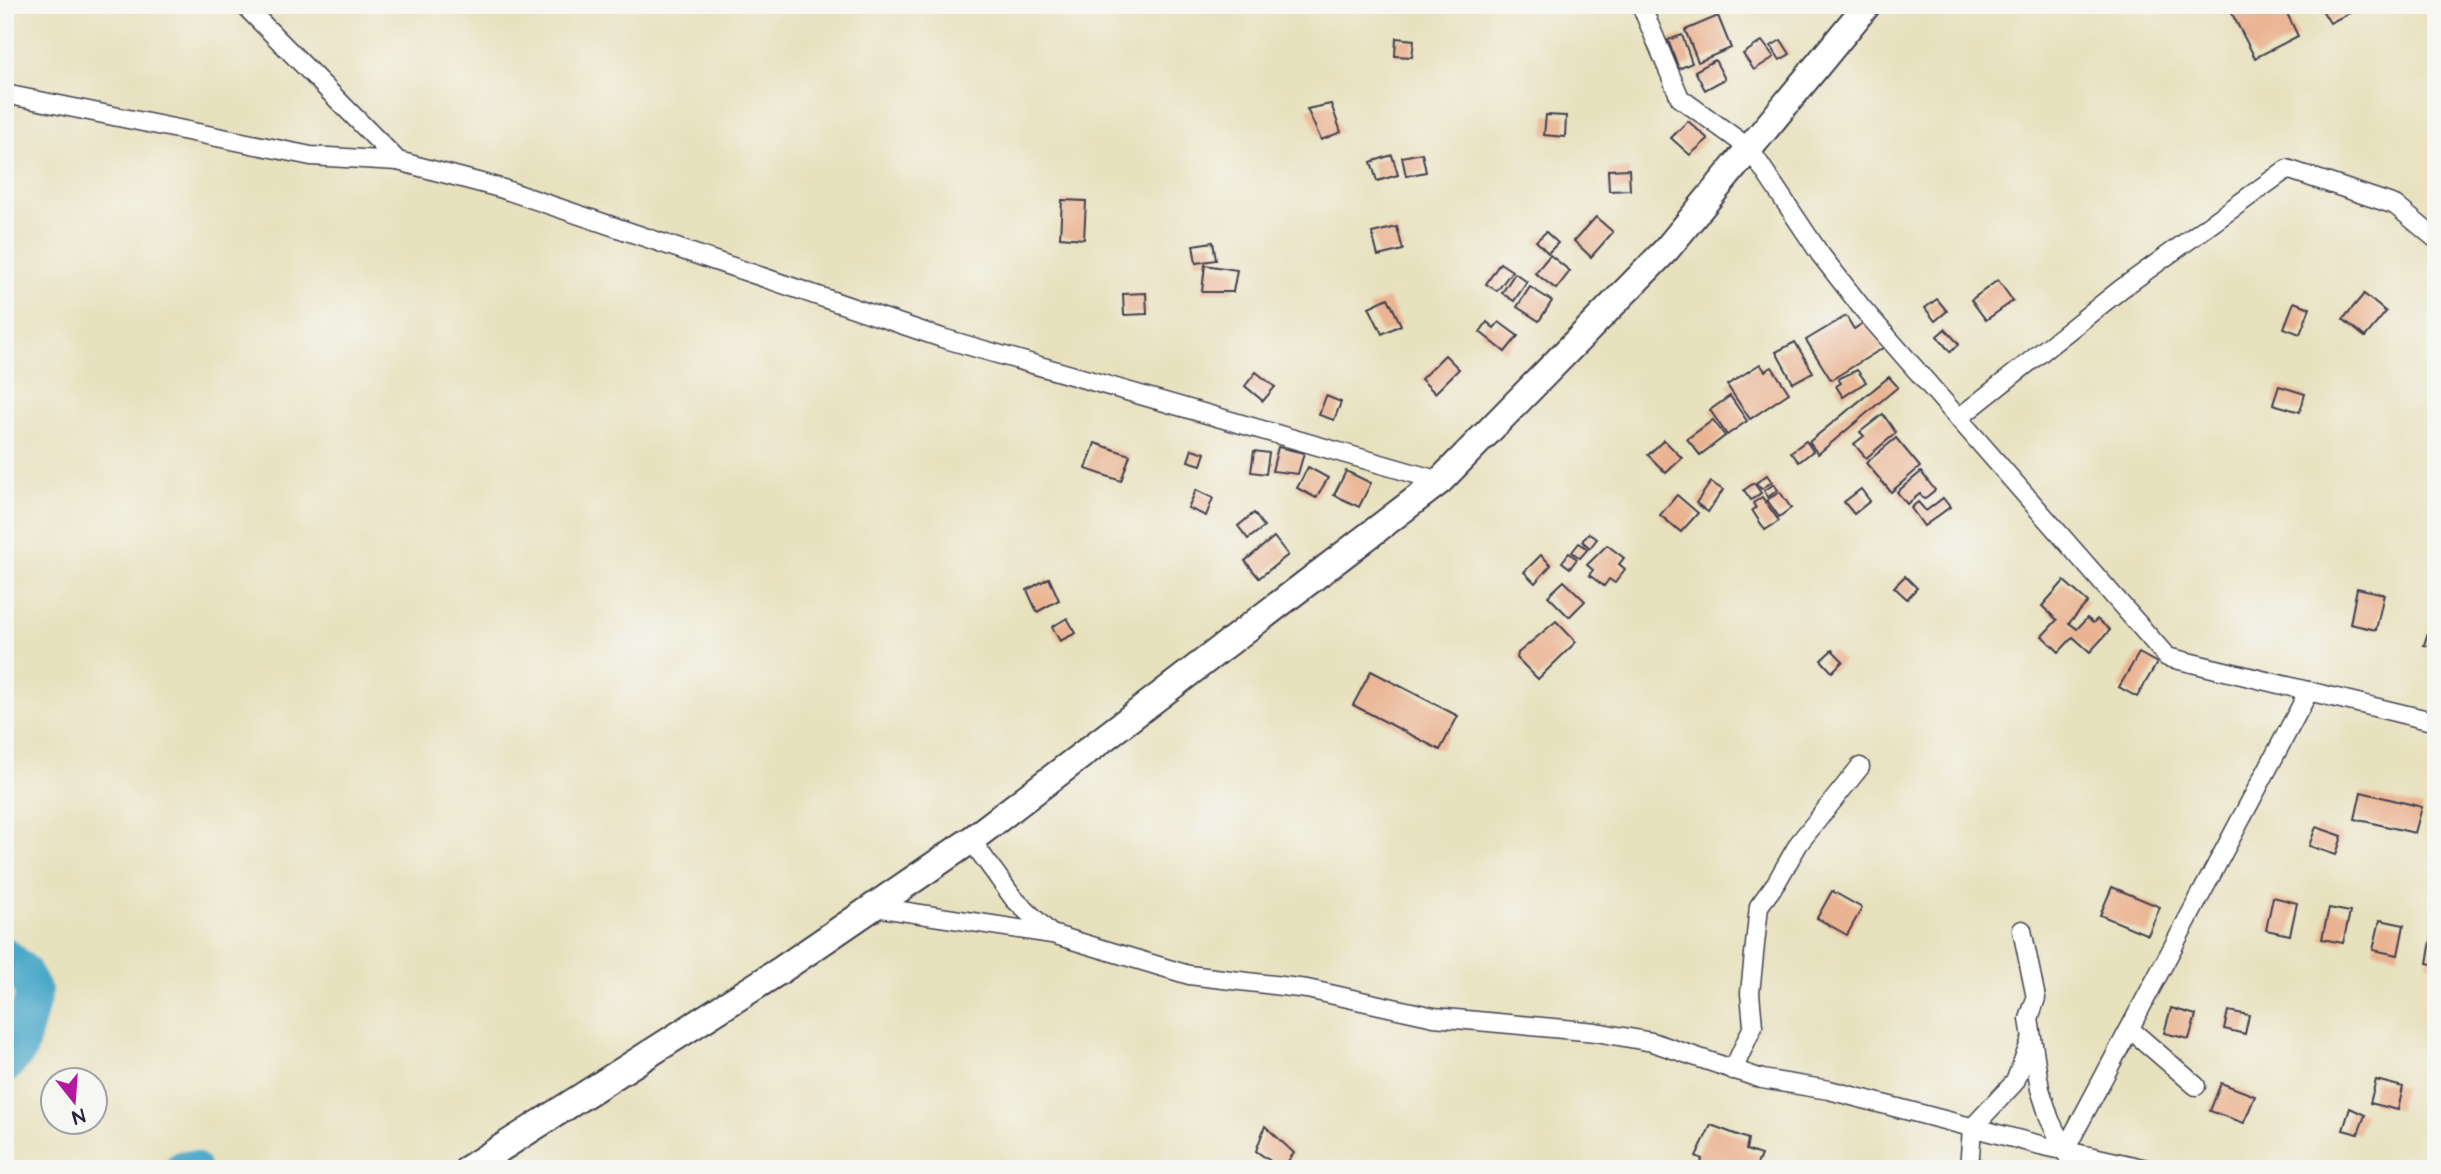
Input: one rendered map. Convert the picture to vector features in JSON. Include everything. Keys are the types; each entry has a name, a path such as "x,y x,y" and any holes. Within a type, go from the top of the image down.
{"street":[{"path":"244,5 398,161"},
{"path":"1641,5 1680,99 1749,148 1819,254 1862,309 1960,417 2168,657 2436,722"},
{"path":"468,1169 875,907 971,840 1440,481 1666,250 1867,5"},
{"path":"5,94 300,154 398,161 500,188 942,338 1440,481"},
{"path":"1960,417 2121,289 2287,169 2395,205 2436,239"},
{"path":"2065,1150 2309,691"},
{"path":"1733,1070 1753,1026 1750,993 1759,906 1799,843 1860,767"},
{"path":"971,840 1014,899 1052,934"},
{"path":"875,907 1052,934 1189,975 1307,989 1434,1017 1596,1032 1652,1042 1733,1070 1829,1090 1972,1128 2147,1169"},
{"path":"2022,930 2036,998 2029,1018 2031,1040 2050,1120 2074,1169"},
{"path":"2130,1029 2196,1086"},
{"path":"1969,1169 1972,1128 2015,1082 2031,1040"}],"building":[{"path":"2235,5 2283,5 2298,36 2255,58 2229,8"},
{"path":"2319,5 2365,5 2330,23"},
{"path":"5,8 12,40 5,43"},
{"path":"1718,16 1731,48 1698,62 1685,30"},
{"path":"1682,35 1692,63 1679,69 1668,40"},
{"path":"1396,38 1414,40 1412,57 1395,56"},
{"path":"1781,40 1790,54 1780,60 1771,46"},
{"path":"1762,41 1774,57 1754,70 1743,54"},
{"path":"1715,60 1725,79 1705,90 1695,71"},
{"path":"1331,104 1341,132 1321,140 1307,109"},
{"path":"1546,115 1566,116 1565,137 1544,135"},
{"path":"1688,121 1708,139 1690,155 1671,138"},
{"path":"1422,153 1426,172 1406,176 1402,157"},
{"path":"1392,155 1398,175 1377,181 1371,162"},
{"path":"1629,169 1630,190 1609,191 1608,170"},
{"path":"1062,200 1086,201 1084,239 1060,237"},
{"path":"1596,217 1613,232 1591,257 1574,241"},
{"path":"1397,227 1403,250 1378,256 1372,233"},
{"path":"1546,232 1558,243 1548,253 1536,241"},
{"path":"1213,242 1216,260 1196,263 1193,245"},
{"path":"1550,255 1570,271 1556,289 1535,273"},
{"path":"1500,263 1512,271 1497,291 1486,284"},
{"path":"1205,265 1237,270 1233,292 1202,292"},
{"path":"1515,273 1527,282 1514,301 1502,293"},
{"path":"1998,280 2013,301 1986,320 1971,300"},
{"path":"1530,287 1552,301 1539,321 1517,307"},
{"path":"1146,293 1147,314 1124,315 1123,294"},
{"path":"2364,294 2386,312 2365,337 2343,319"},
{"path":"1388,298 1401,325 1382,334 1369,307"},
{"path":"1937,299 1947,311 1935,321 1925,308"},
{"path":"2294,302 2310,308 2300,334 2284,328"},
{"path":"1846,316 1854,329 1866,321 1883,348 1831,380 1806,340"},
{"path":"1487,322 1494,328 1499,322 1518,336 1505,352 1480,332"},
{"path":"1945,329 1959,344 1950,352 1937,336"},
{"path":"1795,342 1813,372 1793,383 1776,352"},
{"path":"1445,355 1459,369 1435,393 1421,379"},
{"path":"1760,364 1765,371 1772,367 1789,393 1750,419 1727,385"},
{"path":"1857,370 1866,382 1843,397 1836,386 1841,383 1838,379"},
{"path":"1256,372 1275,387 1263,401 1245,386"},
{"path":"1889,377 1898,387 1818,454 1809,442"},
{"path":"2279,386 2305,394 2300,412 2273,404"},
{"path":"1326,396 1341,402 1334,420 1319,415"},
{"path":"1730,396 1747,421 1727,435 1710,410"},
{"path":"1883,414 1896,433 1866,458 1854,444 1864,436 1860,432"},
{"path":"1713,420 1725,436 1700,455 1687,439"},
{"path":"1896,438 1920,467 1891,492 1866,463"},
{"path":"1664,440 1682,458 1666,473 1648,455"},
{"path":"1806,441 1813,451 1799,462 1791,452"},
{"path":"1095,443 1130,455 1121,481 1086,469"},
{"path":"1278,447 1304,453 1298,474 1272,471"},
{"path":"1192,449 1205,453 1201,465 1188,461"},
{"path":"1254,451 1269,453 1266,474 1251,472"},
{"path":"1308,467 1328,478 1316,498 1297,488"},
{"path":"1346,471 1371,483 1359,507 1334,495"},
{"path":"1921,472 1935,490 1924,499 1920,494 1907,504 1897,492"},
{"path":"1767,475 1772,482 1761,489 1756,483"},
{"path":"1711,482 1723,490 1708,512 1696,503"},
{"path":"1754,483 1761,493 1751,500 1744,490"},
{"path":"1774,484 1778,490 1768,497 1764,491"},
{"path":"1861,489 1870,501 1854,514 1844,502"},
{"path":"1196,490 1213,498 1206,516 1188,508"},
{"path":"1780,492 1791,508 1779,517 1767,500"},
{"path":"1677,495 1698,513 1681,532 1660,515"},
{"path":"1762,497 1779,521 1765,530 1752,510 1756,508 1753,503"},
{"path":"1943,498 1950,507 1924,526 1911,508 1918,502 1926,511"},
{"path":"1254,513 1264,527 1248,539 1238,526"},
{"path":"1589,533 1597,539 1590,548 1582,541"},
{"path":"1274,537 1288,555 1259,578 1245,561"},
{"path":"1579,543 1588,549 1580,558 1572,552"},
{"path":"1607,545 1624,558 1619,564 1625,569 1615,583 1609,579 1604,586 1589,575 1593,570 1587,565"},
{"path":"1569,553 1577,559 1570,568 1562,562"},
{"path":"1541,555 1551,565 1535,583 1524,572"},
{"path":"1905,576 1917,588 1907,599 1894,587"},
{"path":"1049,578 1059,600 1037,612 1027,590"},
{"path":"1564,581 1585,601 1569,617 1548,596"},
{"path":"2064,581 2088,602 2069,623 2077,629 2087,618 2093,623 2097,619 2110,630 2090,652 2073,637 2059,652 2042,636 2057,620 2042,606"},
{"path":"2357,588 2384,594 2376,630 2350,624"},
{"path":"2436,610 2436,648 2424,645"},
{"path":"1067,618 1076,633 1060,641 1052,627"},
{"path":"1556,621 1576,642 1538,679 1517,658 1518,653"},
{"path":"1832,650 1843,661 1832,672 1821,660"},
{"path":"2139,653 2157,663 2137,697 2119,687"},
{"path":"1371,671 1458,716 1440,750 1353,705"},
{"path":"2361,792 2422,807 2415,833 2355,819"},
{"path":"2316,827 2342,836 2336,855 2309,846"},
{"path":"2112,887 2160,907 2148,935 2100,915"},
{"path":"1832,891 1862,908 1847,935 1817,918"},
{"path":"2273,897 2297,903 2290,935 2266,930"},
{"path":"2329,908 2350,912 2343,943 2322,939"},
{"path":"2380,920 2404,925 2398,955 2373,950"},
{"path":"2436,925 2436,965 2427,963"},
{"path":"2171,1008 2196,1015 2189,1039 2164,1033"},
{"path":"2228,1011 2249,1015 2245,1034 2224,1029"},
{"path":"2376,1080 2403,1087 2398,1110 2370,1103"},
{"path":"2221,1083 2255,1096 2244,1123 2210,1111"},
{"path":"2350,1108 2365,1115 2358,1134 2343,1130"},
{"path":"1711,1125 1748,1139 1746,1150 1761,1155 1755,1169 1700,1169 1702,1159 1696,1156"},
{"path":"1265,1126 1294,1153 1282,1169 1256,1151"}],"waterway":[{"path":"5,956 23,972 34,993 19,1049 5,1065"},
{"path":"183,1169 192,1169"}]}
